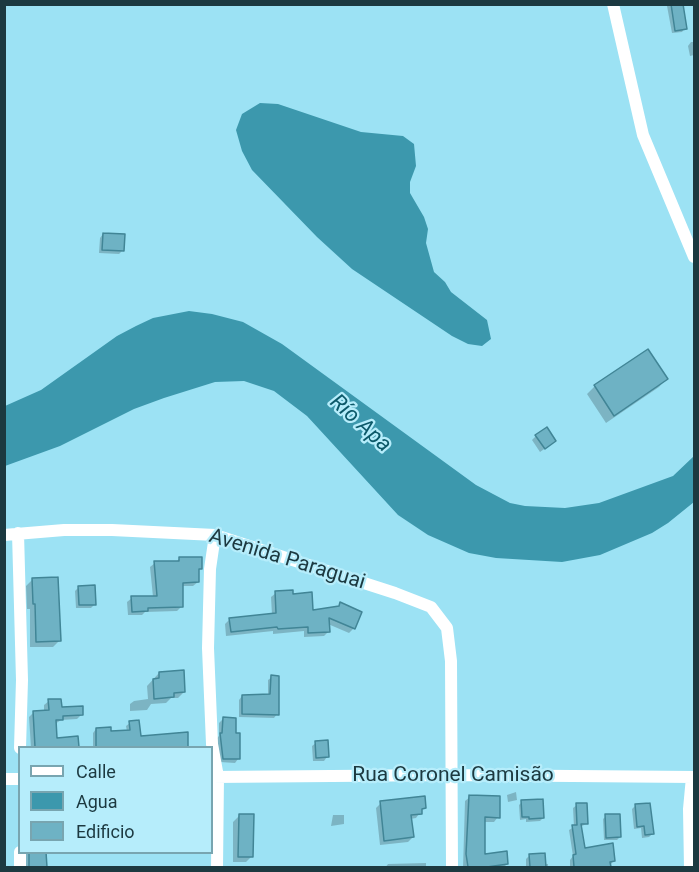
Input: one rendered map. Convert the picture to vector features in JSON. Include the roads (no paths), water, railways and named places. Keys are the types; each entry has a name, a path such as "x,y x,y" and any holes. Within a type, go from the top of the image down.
{"street":[{"path":"614,4 643,135 694,257"},
{"name":"Avenida Paraguai","path":"4,535 112,530 215,536 416,600 431,608 447,628 452,682 451,775"},
{"path":"18,533 22,680 20,746"},
{"path":"212,746 208,685 209,601 210,569 215,536"},
{"path":"213,755 217,867"},
{"path":"451,775 452,867"},
{"name":"Rua Coronel Camisão","path":"215,777 451,775 693,777"},
{"path":"690,867 689,809 693,777"}],"water":[{"path":"260,103 278,104 361,132 403,136 414,144 416,166 410,182 410,193 428,229 426,243 434,272 445,282 451,292 487,320 491,339 482,346 468,344 452,336 352,269 317,237 252,170 242,151 236,130 242,114"},
{"name":"Río Apa","path":"189,311 243,322 282,344 476,485 510,503 565,508 599,503 673,476 694,456 694,502 652,533 600,555 562,562 496,558 469,553 428,535 398,515 307,416 274,391 244,381 215,382 164,398 134,409 60,446 5,466 5,406 41,390 117,336 136,326 153,318"}]}
